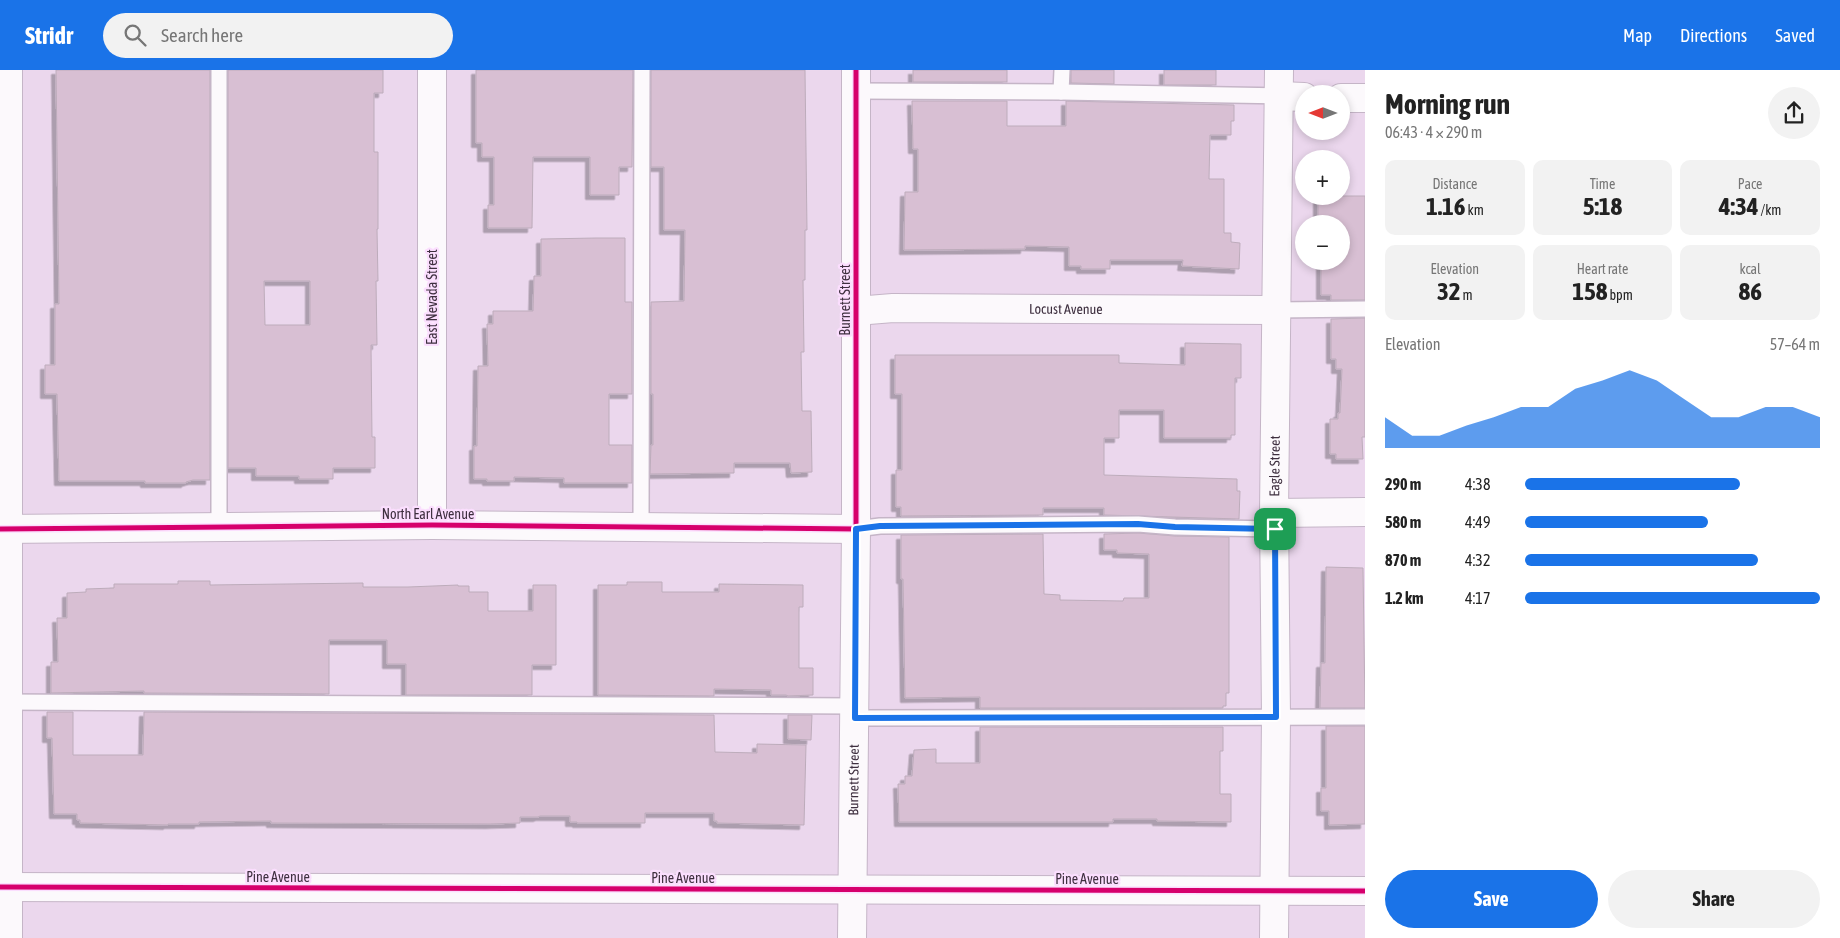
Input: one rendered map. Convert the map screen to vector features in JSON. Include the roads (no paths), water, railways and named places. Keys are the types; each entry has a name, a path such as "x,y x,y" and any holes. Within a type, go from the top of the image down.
{"street":[{"path":"8,70 4,530 4,887 8,938"},
{"name":"East Nevada Street","path":"432,70 432,525"},
{"name":"Burnett Street","path":"852,938 856,529 856,81"},
{"name":"Eagle Street","path":"1274,938 1276,310 1287,88"},
{"path":"1350,98 1365,98"},
{"name":"Locust Avenue","path":"856,312 893,308 1276,310"},
{"path":"1274,521 1365,512"},
{"name":"North Earl Avenue","path":"4,530 432,525 856,529"},
{"name":"Pine Avenue","path":"4,887 1365,891"}],"lane":[{"path":"219,70 219,526"},
{"path":"641,527 642,70"},
{"path":"1061,92 1062,70"},
{"path":"856,81 1061,92 1287,88"},
{"path":"1276,310 1365,309"},
{"path":"856,529 880,526 1138,524 1175,527 1274,521"},
{"path":"4,702 1365,717"}]}
